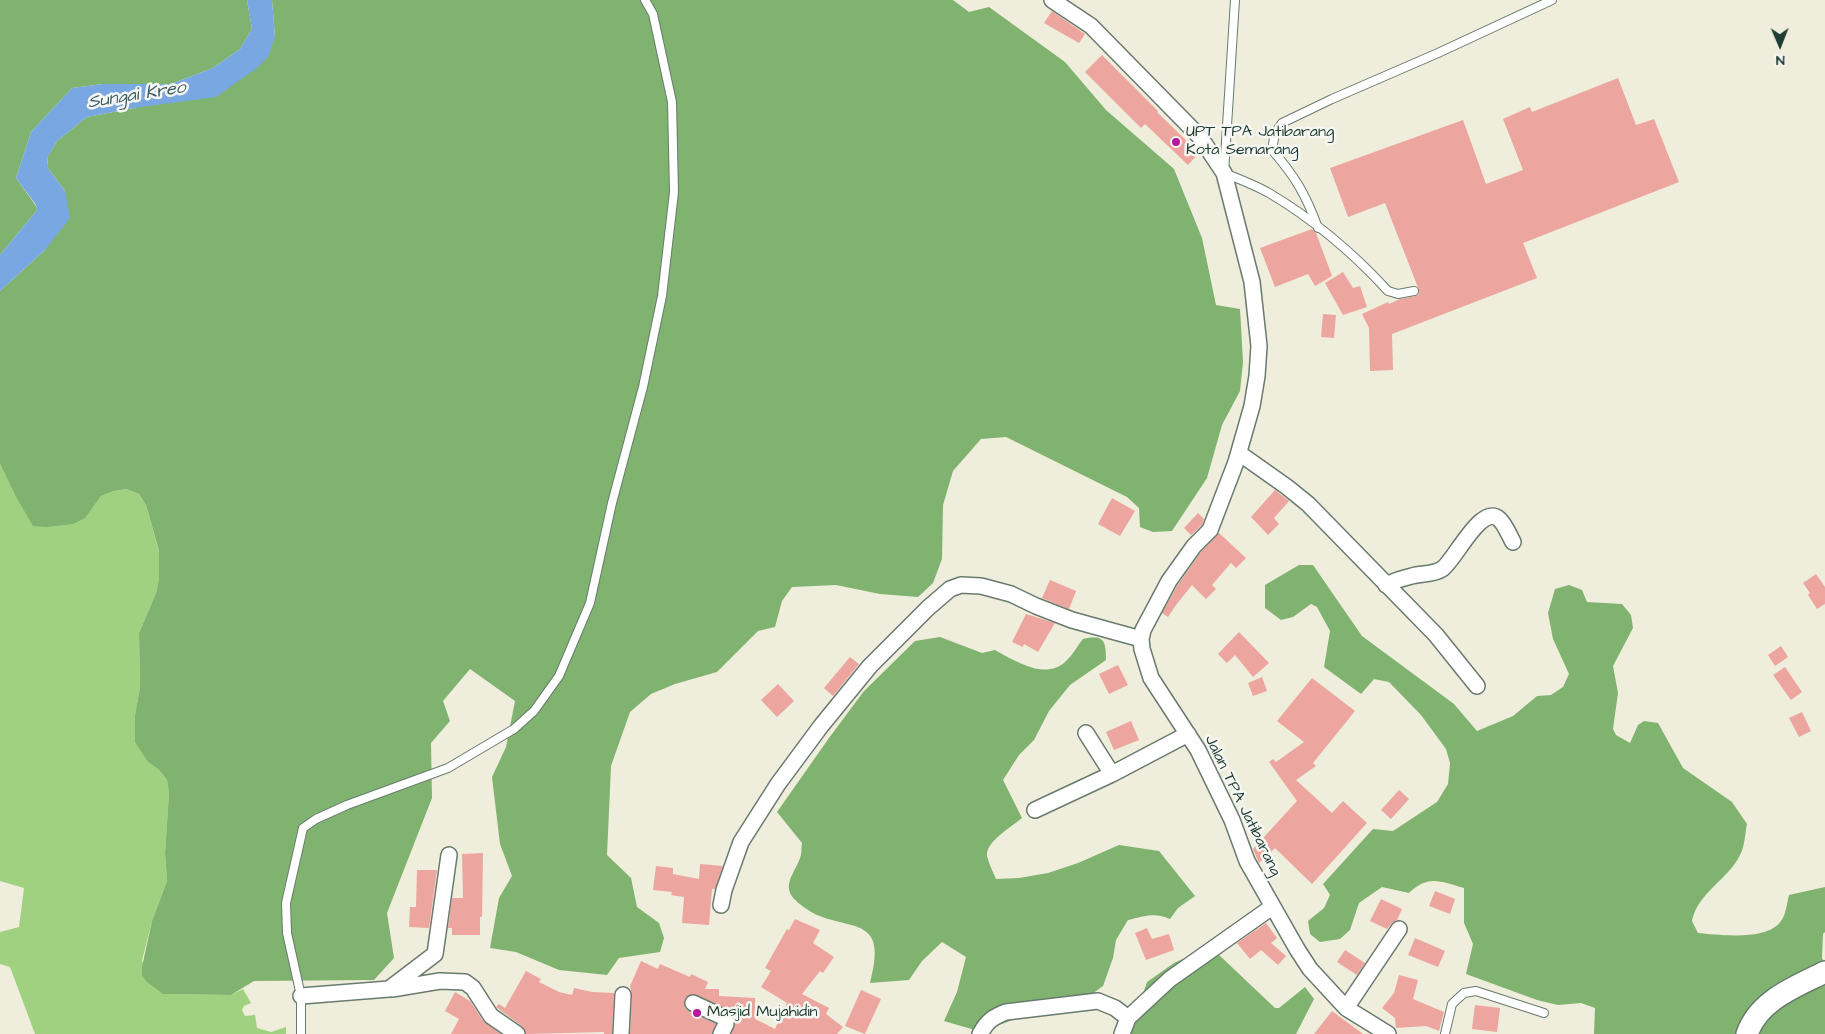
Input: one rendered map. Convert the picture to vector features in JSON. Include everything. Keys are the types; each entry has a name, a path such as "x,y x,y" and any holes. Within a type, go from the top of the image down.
{"main road":[{"path":"1747,1034 1750,1025 1764,1007 1782,994 1825,972"}],"street":[{"path":"721,905 724,890 741,842 778,784 821,726 870,666 928,608 950,589 961,585 981,586 1011,594 1072,620 1141,639 1168,581 1194,546 1210,530 1239,453 1252,406 1259,346 1252,282 1224,172 1200,137 1091,26 1052,0"},
{"path":"1239,453 1308,504 1436,635 1477,686"},
{"path":"1386,584 1413,575 1443,569 1473,529 1489,517 1494,516 1500,519 1513,542"},
{"name":"Jalan TPA Jatibarang","path":"1141,639 1142,649 1151,678 1198,750 1232,820 1247,861 1272,908 1310,969 1346,1008 1388,1034"},
{"path":"1086,733 1112,774"},
{"path":"1035,810 1112,774 1188,734"},
{"path":"389,989 435,954 450,855"},
{"path":"1122,1034 1128,1018 1170,979 1272,908"},
{"path":"1346,1008 1399,929"},
{"path":"301,996 389,989 440,981 465,982 473,988 491,1016 517,1034"},
{"path":"621,1034 623,995"},
{"path":"980,1034 985,1024 992,1017 1006,1012 1098,1002 1114,1008 1128,1018"},
{"path":"693,1003 725,1018 726,1024 721,1034"}],"lane":[{"path":"301,1034 301,996 287,933 286,903 303,828 316,819 347,805 448,768 514,729 534,711 559,676 590,603 612,503 643,387 662,296 674,192 672,102 653,14 646,0"},
{"path":"1235,0 1224,172 1268,192 1318,228 1368,270 1388,291 1398,294 1414,291"},
{"path":"1318,228 1312,210 1292,173 1272,150 1275,133 1282,123 1552,0"},
{"path":"1445,1034 1452,1004 1464,993 1476,991 1544,1013"}],"green space":[{"path":"0,0 247,0 252,29 240,49 213,68 171,84 103,84 72,88 31,132 16,178 37,210 0,255"},
{"path":"272,0 953,0 969,12 989,7 1065,62 1106,110 1174,169 1202,238 1216,305 1240,309 1243,362 1240,391 1222,425 1207,478 1172,531 1153,532 1140,527 1139,508 1127,497 1006,437 981,439 953,471 943,505 942,559 933,583 918,597 880,594 836,585 792,587 782,601 775,627 758,631 717,672 675,684 651,694 630,712 611,766 607,855 631,878 637,907 659,923 664,938 660,952 619,958 607,975 559,970 516,952 490,948 499,898 512,876 500,844 492,777 506,747 515,701 470,669 443,701 450,721 431,743 432,798 387,913 394,958 374,980 254,981 231,995 163,994 146,981 142,975 142,967 152,921 167,881 165,853 169,793 167,780 159,770 148,762 135,742 135,715 140,687 139,633 156,593 159,579 159,551 146,505 139,494 126,489 101,496 85,518 73,524 46,527 33,526 0,464 0,291 45,250 65,191 47,167 48,156 57,141 87,117 134,108 275,37"},
{"path":"0,464 15,495 85,517 101,496 114,491 126,489 139,494 146,505 159,552 159,579 156,593 139,633 140,687 135,715 148,762 159,770 167,780 169,793 165,853 167,881 152,921 142,961 163,994 231,995 243,989 251,1003 244,1006 242,1010 245,1016 255,1015 257,1028 271,1032 286,1027 286,1034 35,1034 10,967 0,964 0,932 19,927 24,888 0,881"},
{"path":"1299,565 1313,565 1362,636 1454,704 1477,731 1513,716 1537,696 1551,695 1563,687 1569,674 1553,639 1548,613 1555,589 1569,585 1582,590 1587,602 1622,604 1631,615 1633,628 1613,666 1618,693 1613,729 1616,735 1630,743 1638,725 1644,721 1658,723 1683,768 1732,802 1747,824 1742,851 1735,864 1700,902 1692,921 1698,933 1742,935 1766,932 1775,927 1783,918 1789,895 1825,887 1825,932 1823,934 1822,958 1825,964 1825,1034 1594,1034 1595,1008 1581,1003 1558,1005 1537,1000 1466,974 1473,944 1464,923 1464,888 1442,882 1429,881 1423,883 1409,893 1382,887 1359,903 1350,930 1340,939 1320,942 1310,934 1308,921 1324,908 1330,895 1323,884 1373,829 1393,831 1437,802 1448,784 1450,763 1446,749 1421,715 1389,682 1374,679 1361,694 1324,667 1330,631 1317,607 1311,604 1293,617 1281,620 1265,608 1265,585"},
{"path":"940,637 982,653 995,650 1021,664 1040,669 1058,667 1068,659 1083,639 1099,638 1105,647 1106,660 1070,685 1049,711 1034,740 1019,755 1003,780 1022,818 990,845 987,856 996,879 1019,878 1048,873 1078,863 1119,845 1159,851 1195,896 1178,908 1170,919 1154,915 1128,920 1116,940 1113,958 1103,986 1084,1000 1018,1018 985,1033 944,1021 957,992 966,957 942,942 922,961 909,980 870,983 875,959 874,943 868,933 858,927 816,914 801,905 791,895 789,882 801,856 802,843 777,812 864,691 915,641"},
{"path":"1218,954 1275,1008 1279,1008 1305,987 1314,999 1296,1034 1129,1034 1147,982 1174,963 1185,958"}],"water":[{"name":"Sungai Kreo","path":"247,0 272,0 275,37 268,57 257,68 216,97 134,108 87,117 57,141 48,156 47,167 65,191 70,218 45,250 0,291 0,255 37,210 36,205 16,178 31,132 72,88 103,84 171,84 213,68 240,49 252,29"}],"building":[{"path":"1052,11 1085,34 1079,43 1044,23"},
{"path":"1102,55 1199,153 1188,165 1145,124 1141,128 1085,72"},
{"path":"1618,78 1636,125 1654,119 1679,182 1523,243 1537,278 1392,334 1393,370 1370,371 1369,328 1362,314 1388,302 1389,304 1400,299 1416,296 1419,290 1385,203 1348,217 1330,168 1463,120 1486,184 1523,170 1503,119 1530,107 1532,112"},
{"path":"1312,229 1316,233 1332,276 1315,286 1308,274 1275,287 1260,248"},
{"path":"1343,272 1353,288 1360,286 1367,307 1343,315 1325,283"},
{"path":"1323,314 1336,315 1334,338 1321,337"},
{"path":"1275,490 1289,501 1274,518 1279,524 1268,535 1251,517"},
{"path":"1112,498 1135,511 1120,536 1098,524"},
{"path":"1198,513 1204,519 1202,525 1191,535 1184,528"},
{"path":"1219,533 1246,558 1236,568 1231,563 1212,585 1216,589 1206,599 1192,585 1168,617 1162,613 1177,586 1201,552"},
{"path":"1816,574 1825,587 1825,604 1817,609 1803,583"},
{"path":"1050,580 1076,591 1069,609 1042,598"},
{"path":"1026,614 1055,623 1038,652 1024,644 1023,647 1012,642"},
{"path":"1239,632 1269,663 1253,677 1235,655 1227,663 1218,654"},
{"path":"1781,646 1788,657 1775,666 1768,655"},
{"path":"850,657 859,664 833,696 824,688"},
{"path":"1118,665 1128,685 1109,694 1099,674"},
{"path":"1785,667 1802,692 1791,700 1773,675"},
{"path":"1262,677 1267,691 1253,696 1248,683"},
{"path":"1312,678 1355,711 1313,763 1316,766 1296,780 1332,813 1343,801 1367,823 1312,884 1275,848 1259,863 1253,849 1297,801 1269,762 1273,759 1276,762 1304,742 1277,721"},
{"path":"778,684 794,701 777,717 761,700"},
{"path":"1802,712 1811,731 1799,737 1789,718"},
{"path":"1131,721 1139,740 1114,750 1106,732"},
{"path":"1399,790 1409,799 1391,819 1381,810"},
{"path":"483,853 480,935 452,935 452,928 448,928 452,898 463,898 462,854"},
{"path":"700,864 723,866 715,889 712,889 709,925 682,923 684,897 671,895 672,892 653,890 656,866 673,868 673,874 699,879"},
{"path":"417,870 437,870 429,928 409,927 410,907 416,907"},
{"path":"1435,891 1455,899 1450,914 1429,906"},
{"path":"1381,899 1402,909 1397,920 1387,929 1370,921"},
{"path":"795,919 820,930 813,943 834,957 823,973 820,971 802,994 829,1008 826,1014 843,1027 837,1034 731,1034 735,1023 732,1012 693,994 685,999 685,1008 716,1024 712,1034 630,1034 632,995 630,986 641,961 658,969 660,964 690,977 691,974 708,982 705,989 719,989 719,996 755,998 755,1019 775,1029 787,1003 761,987 771,971 765,968 787,929 789,930"},
{"path":"1266,923 1277,938 1271,943 1286,956 1278,965 1261,950 1250,959 1237,943"},
{"path":"1147,928 1152,939 1169,934 1174,950 1146,960 1135,933"},
{"path":"1415,938 1445,951 1438,967 1408,955"},
{"path":"1345,950 1365,963 1357,975 1337,962"},
{"path":"526,971 541,979 539,982 559,992 572,995 574,988 592,992 614,993 612,1034 604,1034 604,1032 526,1034 522,1026 496,1007 499,1004 505,1008"},
{"path":"1399,975 1418,980 1413,999 1444,1012 1439,1031 1426,1026 1396,1028 1395,1018 1382,1008 1394,993"},
{"path":"861,990 881,999 865,1034 845,1026"},
{"path":"455,992 470,1001 483,1021 501,1034 451,1034 459,1019 445,1011"},
{"path":"1475,1005 1500,1008 1497,1032 1472,1029"},
{"path":"1332,1011 1363,1034 1314,1034"}],"place":[{"name":"UPT TPA Jatibarang Kota Semarang","path":"1176,142"},
{"name":"Masjid Mujahidin","path":"697,1013"}]}
